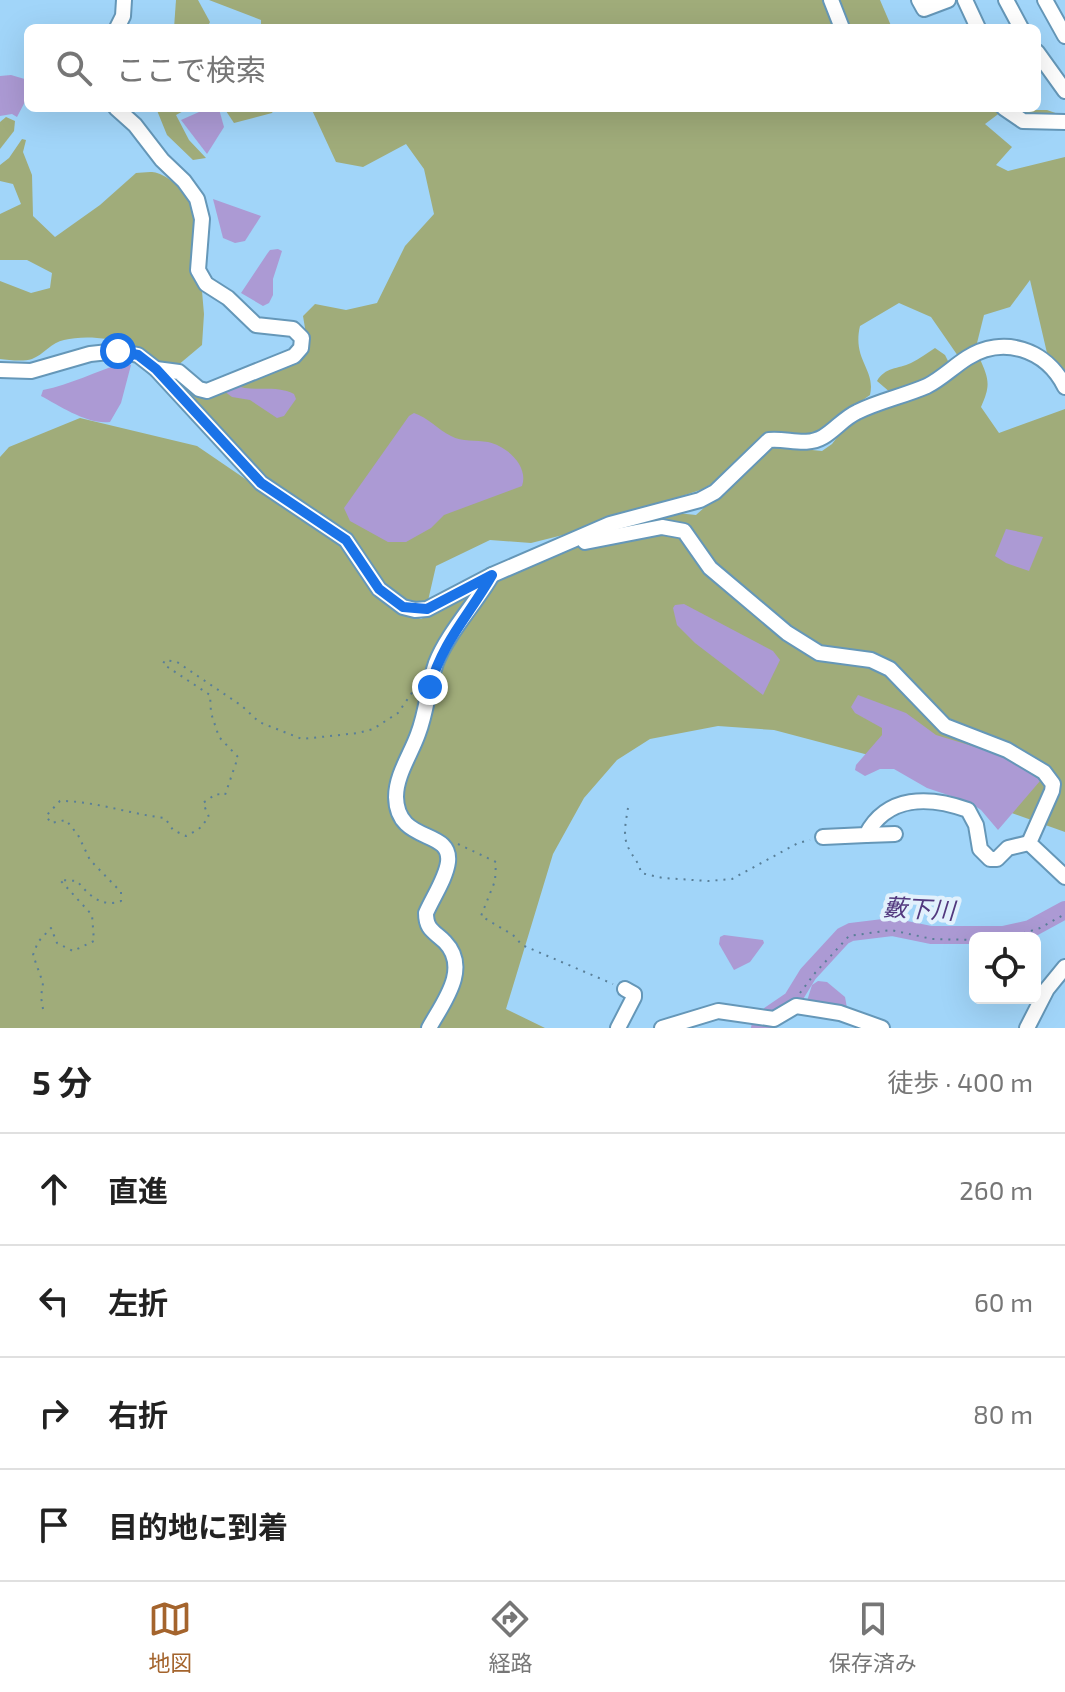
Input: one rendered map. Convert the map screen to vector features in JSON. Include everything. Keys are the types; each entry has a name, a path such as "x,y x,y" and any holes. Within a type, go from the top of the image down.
{"street":[{"path":"119,24 124,0"},
{"path":"831,0 840,24"},
{"path":"919,0 924,9 948,0"},
{"path":"965,0 976,24"},
{"path":"1006,0 1019,24"},
{"path":"1045,0 1065,36"},
{"path":"1041,58 1065,91"},
{"path":"120,112 197,199 202,219 198,270 206,284 228,298 256,325 293,329 302,338 301,348 294,356 207,391 199,389 179,372 156,369"},
{"path":"1010,112 1023,121 1065,122"},
{"path":"0,370 31,371 90,354 118,351 138,355 156,369 261,483 346,540 379,589 403,607 427,609 492,575 610,524 700,500 715,492 769,440 809,443 823,437 858,411 929,385 984,350 1003,345 1030,352 1052,367 1065,387"},
{"path":"565,542 576,545 662,527 684,531 710,568 787,633 819,653 871,660 883,665 899,675 945,726 1007,750 1044,772 1053,784 1052,791 1029,843"},
{"path":"429,1028 450,993 454,975 449,948 429,930 426,922 426,913 448,864 446,848 442,841 410,829 400,812 397,790 422,723 437,662 492,575"},
{"path":"866,835 883,811 919,800 968,810 976,825 980,849 990,859 997,859 1008,848 1029,843"},
{"path":"823,837 895,834"},
{"path":"1029,843 1065,877"},
{"path":"1027,1028 1047,989 1065,967"},
{"path":"618,1028 634,997 625,989"},
{"path":"662,1028 718,1011 768,1018 796,1006 840,1013 882,1028"}],"path":[{"path":"43,1009 43,983 33,955 38,942 51,928 57,943 73,951 94,941 92,915 60,880 77,881 92,898 112,904 121,901 121,892 90,860 78,835 66,820 51,823 46,816 60,801 85,801 137,815 165,818 173,830 186,836 199,829 209,817 203,803 216,794 225,795 238,757 219,737 211,713 210,695 163,664 165,660 177,662 242,706 259,722 302,739 373,729 398,713 419,681"},
{"path":"628,808 625,839 639,862 641,873 663,878 732,879 798,843 823,837"},
{"path":"442,841 454,842 496,862 495,881 481,916 537,953 625,989"},
{"path":"1027,932 1065,914"},
{"path":"796,1006 802,990 849,936 891,930 932,939 969,940"}],"green space":[{"path":"176,0 198,0 210,22 209,24 174,24"},
{"path":"209,0 880,0 890,24 261,24 261,20"},
{"path":"1047,110 1062,118 1001,112"},
{"path":"158,112 182,112 176,115 189,140 206,158 193,160 167,135"},
{"path":"227,112 273,112 272,113 234,123"},
{"path":"313,112 1001,112 985,124 1012,147 996,165 1008,171 1065,157 1065,370 1047,353 1030,280 1010,307 984,315 977,343 958,356 931,317 899,303 860,326 859,347 870,378 870,395 840,416 824,432 791,435 703,489 575,532 531,543 490,540 436,566 427,605 407,601 385,586 353,539 270,486 201,412 203,408 167,374 175,374 198,392 294,359 306,334 303,316 315,304 346,310 377,303 405,246 434,214 424,169 406,144 363,167 336,162"},
{"path":"6,117 15,121 14,131 0,149 0,122"},
{"path":"22,139 26,140 23,152 32,175 33,216 55,237 100,205 136,173 163,175 189,199 195,211 204,314 202,345 177,366 158,364 140,349 128,344 88,337 60,341 28,360 0,359 0,281 31,293 50,288 52,273 27,260 0,260 0,214 21,204 13,184 0,181 0,165"},
{"path":"935,348 945,355 949,363 921,381 891,393 877,381 888,371 911,363"},
{"path":"979,357 988,382 981,407 999,433 1065,409 1065,832 961,795 895,762 774,730 718,726 650,739 617,760 584,798 553,854 506,1009 545,1028 0,1028 0,457 9,447 80,418 197,446 344,546 387,604 421,619 496,580 614,530 677,513 696,515 772,446 822,451 832,444 848,423"}],"shaded area":[{"path":"0,76 24,79 24,104 17,117 12,114 0,116"},
{"path":"199,112 220,112 224,127 207,154 181,120"},
{"path":"213,199 261,216 245,241 235,243 223,238"},
{"path":"270,250 282,251 273,279 273,295 269,303 263,306 241,293"},
{"path":"123,363 131,365 121,403 110,422 84,418 41,396 43,390"},
{"path":"234,385 287,391 294,394 296,399 284,416 277,418 250,400 232,397 224,391"},
{"path":"414,413 455,438 488,442 509,452 522,471 522,486 444,515 431,528 406,542 388,542 350,521 344,508"},
{"path":"1006,529 1043,537 1029,571 995,556"},
{"path":"684,604 773,651 780,660 763,695 695,643 677,625 673,608"},
{"path":"858,695 906,713 936,735 1005,756 1029,768 1040,781 998,830 981,810 969,802 927,788 894,769 880,769 865,776 855,770 856,765 882,735 882,728 855,713 851,707"},
{"path":"720,937 763,940 764,943 750,962 734,970 719,944"},
{"path":"818,981 827,982 845,997 847,1008 807,1001 812,985"}],"waterway":[{"name":"藪下川","path":"760,1028 770,1015 792,1000 808,974 843,936 851,932 892,927 931,935 1003,935 1030,929 1065,910"}],"route":[{"path":"118,351 138,355 156,369 261,483 346,540 379,589 403,607 427,609 492,575 446,645 430,687"}]}
